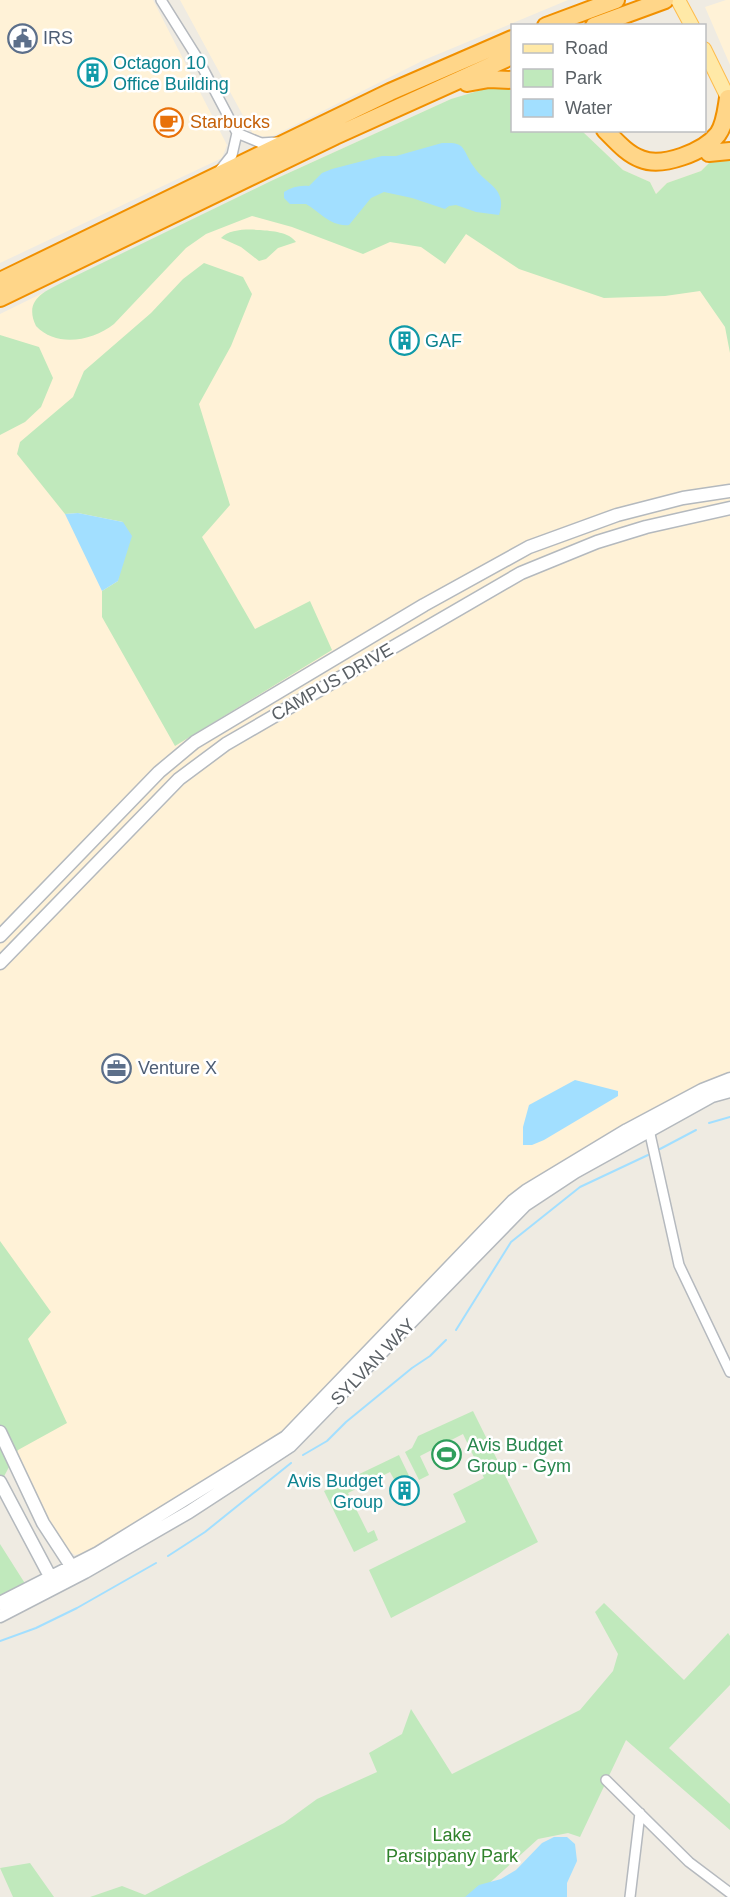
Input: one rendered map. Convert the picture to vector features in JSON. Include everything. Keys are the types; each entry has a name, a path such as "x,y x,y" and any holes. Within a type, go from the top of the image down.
{"highway":[{"path":"551,24 616,0"},
{"path":"598,24 665,0"},
{"path":"0,281 390,92 511,40"},
{"path":"0,298 335,136 511,57"},
{"path":"439,88 489,79 511,80"},
{"path":"607,132 638,158 652,162 674,160 717,135 729,100"},
{"path":"593,132 621,158 644,170 673,171 709,153 730,134"},
{"path":"709,153 730,151"}],"main road":[{"path":"678,0 691,24"},
{"path":"706,51 729,100"}],"street":[{"path":"161,0 198,59 237,133 261,143 292,139"},
{"path":"213,177 232,154 237,133"},
{"name":"CAMPUS DRIVE","path":"0,936 151,779 195,742 434,599 529,547 616,514 683,498 730,491"},
{"name":"CAMPUS DRIVE","path":"1,960 179,778 226,744 522,573 597,542 646,527 730,508"},
{"name":"SYLVAN WAY","path":"648,1125 702,1090 730,1079"},
{"name":"SYLVAN WAY","path":"0,1616 53,1582 146,1530 286,1437 513,1201 556,1172 627,1130 648,1125 712,1096 730,1091"},
{"path":"648,1125 679,1265 730,1372"},
{"path":"0,1432 43,1523 74,1570"},
{"path":"0,1482 53,1582"},
{"name":"SYLVAN WAY","path":"0,1603 53,1582"},
{"path":"606,1780 689,1862 730,1893"},
{"path":"630,1897 639,1813"}],"shaded area":[{"path":"0,0 153,0 227,145 222,158 0,263"},
{"path":"180,0 568,0 424,60 269,138 253,134"},
{"path":"730,0 730,65 705,7"},
{"path":"511,89 511,132 583,132 623,170 650,182 656,194 667,183 701,171 714,158 730,159 730,1076 707,1081 533,1180 284,1431 89,1552 75,1555 63,1547 0,1417 0,314 273,180 451,99"}],"green space":[{"path":"498,85 511,89 511,132 583,132 623,170 650,182 656,194 667,183 701,171 714,158 730,159 730,353 725,327 700,291 665,296 604,298 519,269 466,234 445,264 421,247 390,242 363,254 292,227 252,216 206,234 186,248 114,324 105,330 85,338 64,340 44,333 36,326 32,309 34,303 38,297 58,285 273,180 451,99"},
{"path":"260,230 285,234 296,242 278,248 266,259 259,261 241,247 221,238 234,231"},
{"path":"204,263 243,277 252,294 231,346 199,404 230,505 202,537 255,629 310,601 332,650 175,746 102,617 102,591 118,581 123,522 78,513 65,514 17,454 20,442 73,397 84,371 151,313 183,279"},
{"path":"0,335 39,347 53,378 41,407 25,422 0,435"},
{"path":"0,1241 51,1312 28,1339 67,1423 18,1450 0,1484"},
{"path":"473,1411 538,1542 391,1618 369,1570 466,1522 453,1494 484,1478 463,1434 420,1456 429,1475 419,1480 405,1452 412,1448 418,1436"},
{"path":"399,1455 413,1484 400,1490 390,1472 348,1493 368,1533 374,1530 378,1540 354,1552 324,1491"},
{"path":"0,1544 26,1585 0,1598"},
{"name":"Lake Parsippany Park","path":"604,1603 684,1680 728,1633 730,1636 730,1685 669,1748 730,1804 730,1830 626,1740 580,1837 568,1833 538,1839 484,1888 466,1897 90,1897 122,1886 145,1895 284,1823 317,1799 377,1772 369,1753 402,1734 411,1709 452,1774 580,1710 613,1671 618,1654 595,1612"},
{"path":"30,1863 54,1897 13,1897 0,1868"}],"water":[{"path":"442,143 454,143 461,146 472,165 498,193 501,199 499,215 476,212 456,205 445,209 384,192 371,198 349,225 343,225 331,221 306,204 290,204 284,198 284,192 296,187 309,186 322,173 332,169 382,156 396,156"},
{"path":"78,513 123,522 132,536 118,581 102,591 65,514"},
{"path":"575,1080 618,1091 618,1096 544,1140 532,1145 523,1145 523,1127 529,1105"},
{"path":"554,1837 567,1837 575,1844 577,1861 567,1883 567,1897 465,1897 479,1885 501,1879 516,1870 542,1843"}],"waterway":[{"path":"709,1123 730,1117"},
{"path":"660,1149 696,1130"},
{"path":"456,1330 511,1242 580,1187 648,1155"},
{"path":"303,1455 327,1441 346,1422 430,1356 446,1340"},
{"path":"168,1556 205,1532 291,1463"},
{"path":"0,1641 36,1628 77,1608 156,1563"}],"place":[{"name":"IRS","path":"22,38"},
{"name":"Octagon 10 Office Building","path":"92,73"},
{"name":"Starbucks","path":"169,122"},
{"name":"GAF","path":"404,341"},
{"name":"Venture X","path":"117,1068"},
{"name":"Avis Budget Group - Gym","path":"446,1455"},
{"name":"Avis Budget Group","path":"404,1491"}]}
